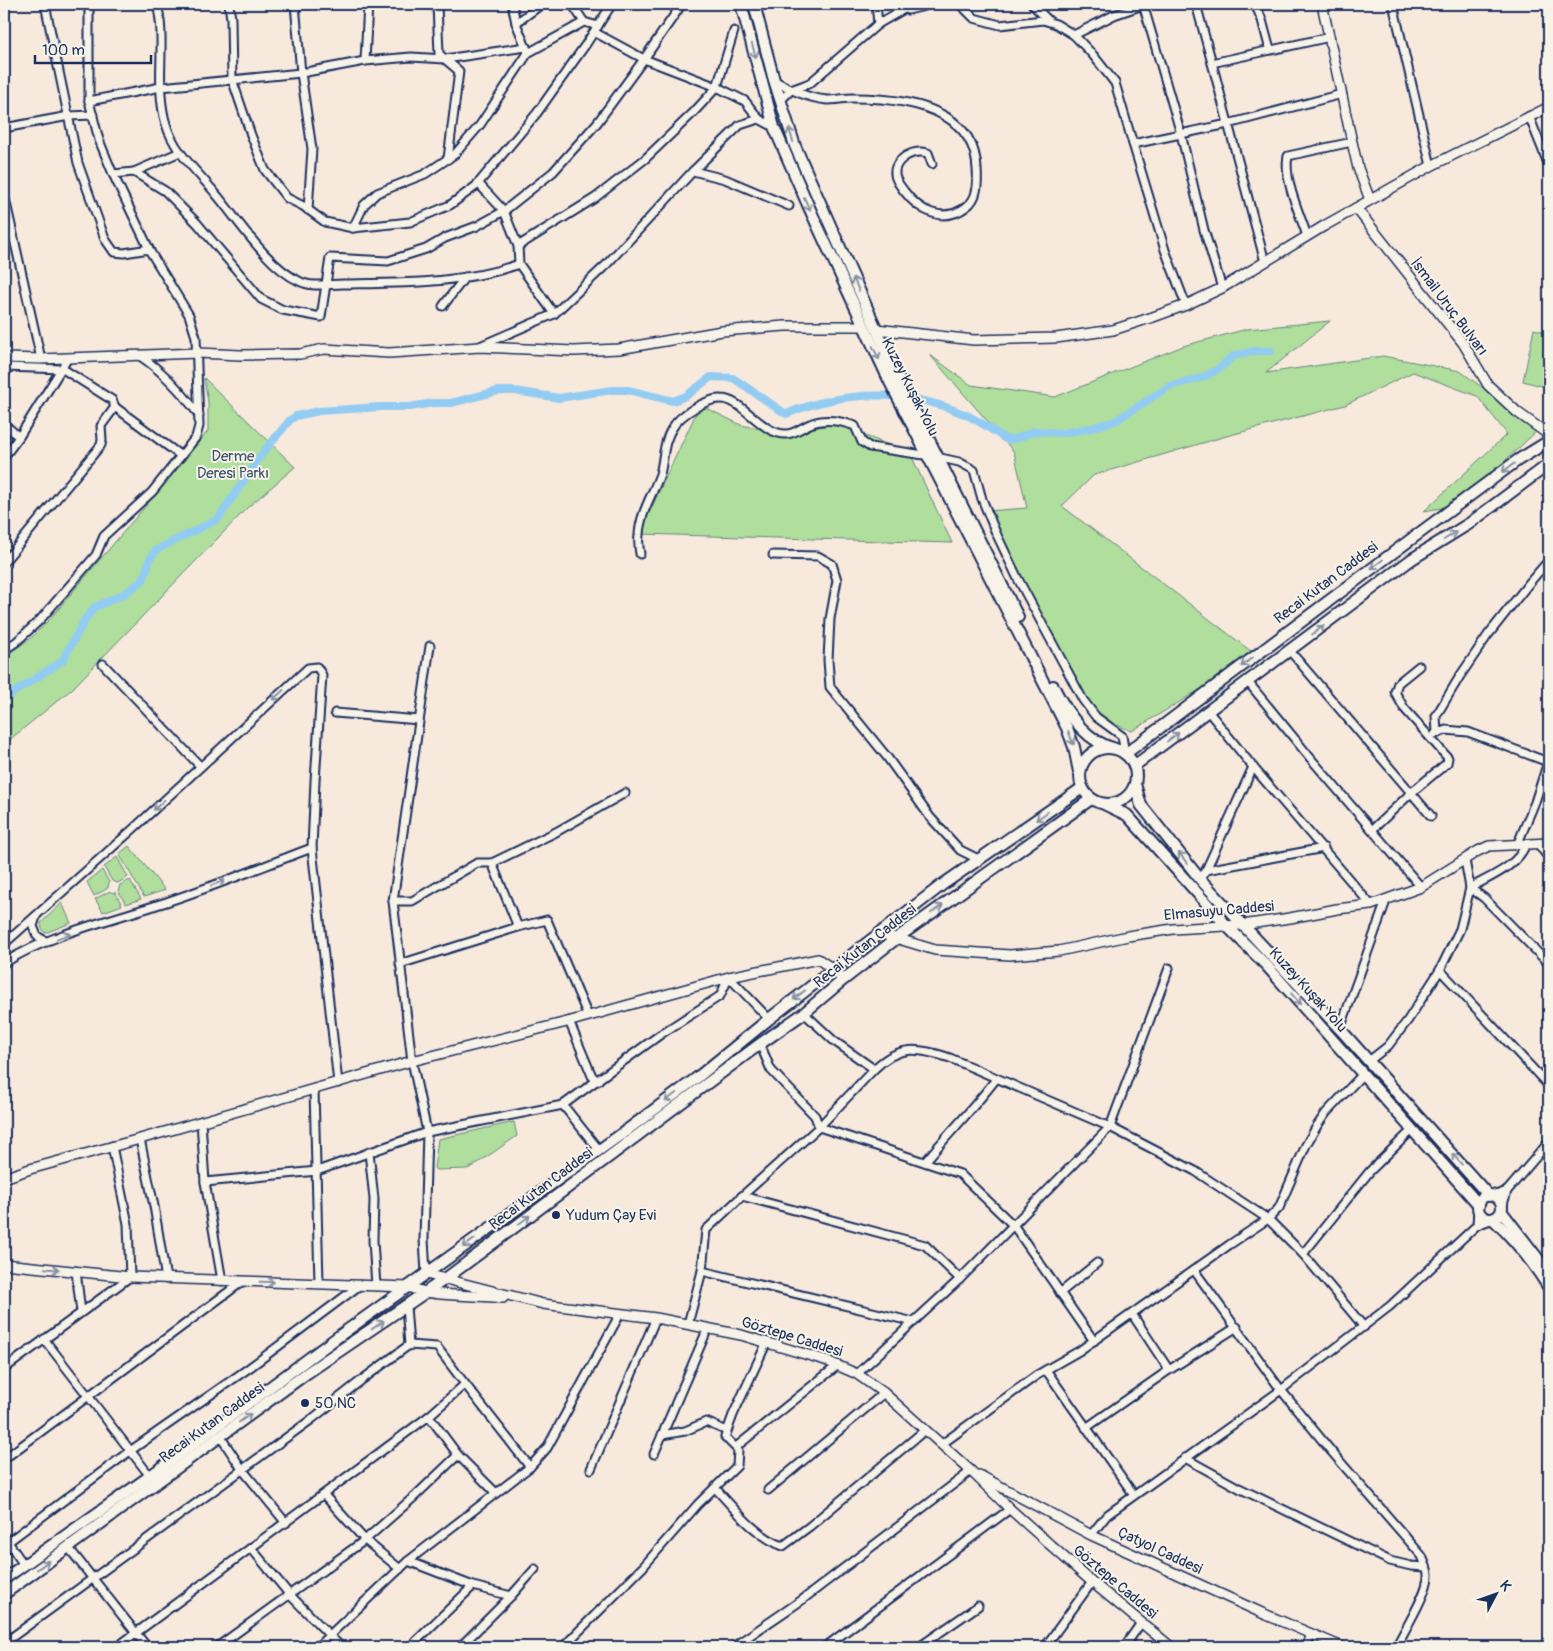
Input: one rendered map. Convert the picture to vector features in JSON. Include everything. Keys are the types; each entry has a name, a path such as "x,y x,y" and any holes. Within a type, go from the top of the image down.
{"main road":[{"name":"Kuzey Kuşak Yolu","path":"741,4 774,127 812,214 863,326 894,380 1067,728 1074,746 1079,772"},
{"name":"Kuzey Kuşak Yolu","path":"754,4 780,101 795,146 876,329 894,380"},
{"name":"Kuzey Kuşak Yolu","path":"911,414 1056,693 1076,723 1094,740 1113,748"},
{"name":"Recai Kutan Caddesi","path":"1125,754 1518,460 1549,441"},
{"path":"1134,766 1412,559 1470,523 1549,464"},
{"path":"1103,748 1113,748 1125,754 1134,766 1136,775 1131,793 1124,800 1116,804 1106,805 1091,799 1082,788 1079,772 1087,756 1103,748"},
{"name":"Kuzey Kuşak Yolu","path":"1135,784 1141,805 1203,874 1242,925 1276,958 1491,1196 1500,1200 1502,1210"},
{"name":"Recai Kutan Caddesi","path":"4,1579 150,1476 317,1352 599,1150 698,1077 833,968 942,885 1082,788"},
{"name":"Recai Kutan Caddesi","path":"4,1594 307,1373 446,1279 804,1013 897,938 1091,799"},
{"name":"Kuzey Kuşak Yolu","path":"1106,805 1127,815 1227,926 1267,966 1363,1074 1479,1207 1479,1212 1484,1218 1496,1223"},
{"path":"1479,1207 1482,1198 1491,1196"},
{"path":"1549,1273 1502,1210 1496,1218 1496,1223 1536,1267 1549,1288"}],"street":[{"path":"46,4 78,163 105,239 114,252 124,253 149,249"},
{"path":"4,650 16,642 40,620 96,555 104,536 152,492 196,438 199,426 198,354 196,337 189,314 149,249 99,140 89,101 89,4"},
{"path":"157,4 160,16 161,88 166,123 180,152 272,260 298,281 311,286 394,283 466,277 505,269 519,264"},
{"path":"229,4 232,19 232,79 265,170 286,198 325,222 354,228 410,222 450,205 478,183 538,113 612,4"},
{"path":"295,4 301,73 312,149 308,210"},
{"path":"365,62 368,4"},
{"path":"437,4 439,54 459,71 448,159"},
{"path":"512,4 516,23 527,50"},
{"path":"516,23 542,4"},
{"path":"572,4 584,22 644,60 717,86 745,101 759,119 774,127"},
{"path":"134,172 165,191 197,224 261,299 283,310 321,317 330,258 388,261 426,249 444,238 476,226 504,211 553,172 597,123 644,60 682,4"},
{"path":"876,4 878,24"},
{"path":"780,101 791,90 810,83 878,24 913,4"},
{"path":"899,12 934,4"},
{"path":"960,4 974,18 1000,25 1043,20 1051,23 1074,35 1115,83 1165,250 1186,305"},
{"path":"1032,4 1051,23"},
{"path":"1074,35 1114,14 1143,4 1181,134 1204,230 1222,288"},
{"path":"1196,4 1265,262"},
{"path":"1255,4 1262,20 1270,50"},
{"path":"1322,4 1358,168 1370,200"},
{"path":"1394,4 1431,166"},
{"path":"89,101 161,88 301,73 365,62 411,57 445,59 527,50 584,22"},
{"path":"518,246 595,198 645,159 694,113 717,86 734,32"},
{"path":"1212,63 1330,37"},
{"path":"354,228 364,205 377,193 425,174 455,154 480,125 527,50"},
{"path":"774,80 791,90 810,97 826,100 878,99 919,104 949,119 959,126 973,144 977,176 973,202 952,214 936,214 917,206 900,186 895,174 897,164 905,156 913,152 922,151 928,153 932,164"},
{"path":"1133,144 1228,124 1342,94"},
{"path":"876,329 974,340 1056,338 1113,330 1186,305 1222,288 1308,236 1431,166 1549,106"},
{"path":"4,128 69,116 93,115"},
{"path":"1529,116 1549,166"},
{"path":"480,347 554,314 606,265 693,171 740,125 759,119"},
{"path":"1308,236 1286,166 1288,156 1352,142"},
{"path":"450,148 462,146"},
{"path":"114,174 134,172 180,152"},
{"path":"693,171 725,179 789,206"},
{"path":"478,183 504,211 518,246 519,264 554,314"},
{"path":"4,194 41,359"},
{"name":"İsmail Uruç Bulvarı","path":"1356,208 1463,344 1488,384 1517,412 1549,435"},
{"path":"443,306 466,277"},
{"path":"4,358 300,354 324,349 389,353 480,347 574,351 619,349 722,331 785,326 863,326"},
{"path":"140,356 177,387 198,415"},
{"path":"4,457 19,437 68,358"},
{"path":"4,367 63,368 112,400 115,406 181,456"},
{"path":"640,554 638,534 647,503 660,474 664,452 673,427 700,405 710,400 722,399 736,405 771,431 786,434 824,421 843,422 855,426 862,442 870,447 924,455"},
{"path":"4,562 101,445 101,426 115,406"},
{"path":"4,424 19,437"},
{"path":"941,458 960,462 974,470 987,511 1018,579 1083,700 1096,717 1122,736 1125,754"},
{"path":"773,555 818,556 832,564 837,580 830,619 828,660 830,687 887,757 930,818 960,850 980,860"},
{"path":"1437,733 1436,716 1460,676 1488,635 1549,560"},
{"path":"426,1274 424,1238 427,1132 412,1061 393,901 430,646"},
{"path":"1290,651 1431,816"},
{"path":"103,664 200,766"},
{"path":"1372,829 1447,763 1448,758 1404,708 1395,692 1398,683 1420,666"},
{"path":"4,944 132,830 308,668 317,667 322,675 312,848 338,1082"},
{"path":"1248,682 1421,887"},
{"path":"1208,711 1253,767 1371,905"},
{"path":"335,713 419,720"},
{"path":"1430,736 1446,730 1468,732 1549,760 1522,844 1522,853 1512,864 1470,888"},
{"path":"1203,874 1253,767"},
{"path":"393,901 412,901 477,863 492,863 556,832 625,793"},
{"name":"Elmasuyu Caddesi","path":"879,933 935,950 1010,955 1059,951 1173,928 1242,925 1371,905 1421,887 1478,851 1490,846 1549,843"},
{"path":"1538,844 1549,858"},
{"path":"4,962 47,942 174,900 312,848"},
{"path":"1203,874 1324,848"},
{"path":"1369,1061 1388,1046 1403,1027 1440,970 1460,929 1470,888 1465,860"},
{"path":"492,863 518,928"},
{"path":"1470,888 1491,904 1549,964"},
{"path":"1340,1029 1386,900"},
{"path":"37,915 33,926 37,936 47,942"},
{"path":"400,964 547,920 588,1016"},
{"path":"4,1178 412,1061 588,1016 729,977 818,959 833,968 843,980"},
{"path":"856,1374 960,1279 1110,1127 1169,968"},
{"path":"1440,970 1549,1086"},
{"path":"729,977 769,1019"},
{"path":"205,1182 316,1171 427,1132 563,1105 661,1034 720,996 729,977"},
{"path":"804,1013 834,1041 874,1068"},
{"path":"569,1021 592,1076 598,1081"},
{"path":"760,1044 771,1070 814,1116 819,1126 960,1174 1014,1226 1094,1341"},
{"path":"688,1324 702,1271 706,1230 819,1126 886,1057 911,1050 927,1050 950,1058 1110,1127 1195,1171 1268,1218 1303,1254 1364,1327"},
{"path":"942,1444 1046,1370 1094,1341 1268,1218 1279,1208 1306,1145 1317,1126 1326,1113 1363,1074"},
{"path":"925,1162 975,1106 996,1079"},
{"path":"314,1089 319,1283"},
{"path":"563,1105 599,1150"},
{"path":"201,1121 205,1182 222,1281"},
{"path":"1303,1254 1370,1171 1412,1130"},
{"path":"140,1139 154,1206 166,1279"},
{"path":"1502,1210 1506,1191 1549,1142"},
{"path":"112,1146 128,1224 130,1277"},
{"path":"369,1152 374,1199 373,1241 376,1286"},
{"path":"1491,1196 1506,1191"},
{"path":"742,1196 925,1245 960,1279"},
{"path":"1477,1225 1479,1207"},
{"path":"1091,1535 1107,1515 1281,1390 1364,1327 1390,1306 1477,1225 1496,1223"},
{"path":"1060,1292 1097,1263"},
{"path":"4,1264 130,1277 408,1287 425,1293 482,1296 543,1304"},
{"path":"1194,1270 1281,1390 1422,1556 1428,1576 1426,1588 1396,1647"},
{"path":"76,1271 81,1312"},
{"path":"702,1271 914,1322"},
{"name":"Göztepe Caddesi","path":"426,1274 543,1304 656,1318 708,1328 767,1342 838,1365 856,1374 884,1392 1092,1582 1171,1647"},
{"path":"4,1369 130,1277"},
{"path":"4,1459 243,1282"},
{"path":"24,1565 5,1541 248,1368 360,1285"},
{"path":"406,1306 409,1346"},
{"path":"317,1647 408,1562 530,1467 547,1448 620,1314"},
{"path":"1132,1314 1169,1370"},
{"path":"591,1469 656,1318"},
{"path":"1086,1428 1169,1370 1237,1327"},
{"path":"654,1454 708,1328"},
{"path":"44,1339 150,1476"},
{"path":"563,1647 643,1567 698,1504 737,1466 738,1450 725,1437 733,1415 767,1342"},
{"path":"4,1643 312,1419 409,1346 437,1348 530,1467"},
{"path":"736,1448 838,1365"},
{"path":"1046,1370 1134,1496"},
{"path":"117,1647 252,1549 429,1416 465,1384"},
{"path":"768,1490 884,1392"},
{"path":"429,1416 458,1455 496,1493"},
{"path":"662,1435 685,1431 706,1422 727,1431"},
{"path":"714,1488 751,1526 771,1542 783,1546 810,1526 925,1430"},
{"path":"220,1436 242,1469 286,1523"},
{"path":"217,1647 364,1540 414,1497 458,1455"},
{"path":"1185,1458 1239,1488 1390,1561 1426,1567"},
{"path":"733,1647 802,1600 971,1471"},
{"name":"Çatyol Caddesi","path":"971,1471 1012,1491 1091,1535 1342,1647"},
{"path":"324,1495 364,1540 400,1569"},
{"path":"825,1647 1010,1509"},
{"path":"68,1547 147,1647"},
{"path":"252,1549 289,1594 341,1647"},
{"path":"408,1562 473,1586 511,1596"},
{"path":"460,1647 535,1569"},
{"path":"1045,1647 1092,1582"},
{"path":"410,1647 473,1586"},
{"path":"919,1647 978,1606"},
{"path":"1124,1647 1141,1623"},
{"path":"1305,1647 1312,1634"}],"green space":[{"path":"1330,321 1266,373 1383,356 1460,371 1539,429 1458,505 1424,511 1507,434 1477,396 1413,372 1345,405 1223,437 1094,475 1062,506 1256,655 1132,731 1096,717 987,511 1027,508 1014,452 930,355 971,385 1055,397 1183,346 1247,329"},
{"path":"1534,329 1549,333 1549,388 1523,381"},
{"name":"Derme Deresi Parkı","path":"204,378 295,467 247,508 72,689 4,746 4,657 31,638 48,621 208,431 208,402"},
{"path":"700,405 741,425 786,434 843,422 858,433 910,453 952,543 639,534"},
{"path":"129,846 165,890 144,897 119,854"},
{"path":"117,857 128,877 118,883 112,881 104,867"},
{"path":"102,870 109,882 108,888 94,896 87,882"},
{"path":"130,880 141,899 126,904 118,891 120,885"},
{"path":"110,891 112,893 115,892 122,905 103,912 95,899"},
{"path":"62,903 71,923 45,933 41,923"},
{"path":"514,1122 517,1136 472,1167 467,1169 436,1170 434,1168 438,1139"}],"waterway":[{"path":"4,699 62,661 86,618 95,607 124,594 143,580 150,559 156,550 218,519 261,455 290,420 296,416 319,411 410,407 433,403 451,403 498,391 515,391 559,398 612,390 628,390 673,401 686,396 711,377 733,378 786,414 830,400 853,397 875,396 920,400 970,416 1007,440 1018,438 1034,431 1063,433 1115,421 1170,386 1204,377 1220,368 1233,356 1256,351 1271,351"}],"place":[{"name":"Yudum Çay Evi","path":"556,1215"},
{"name":"50 NC","path":"305,1403"}]}
